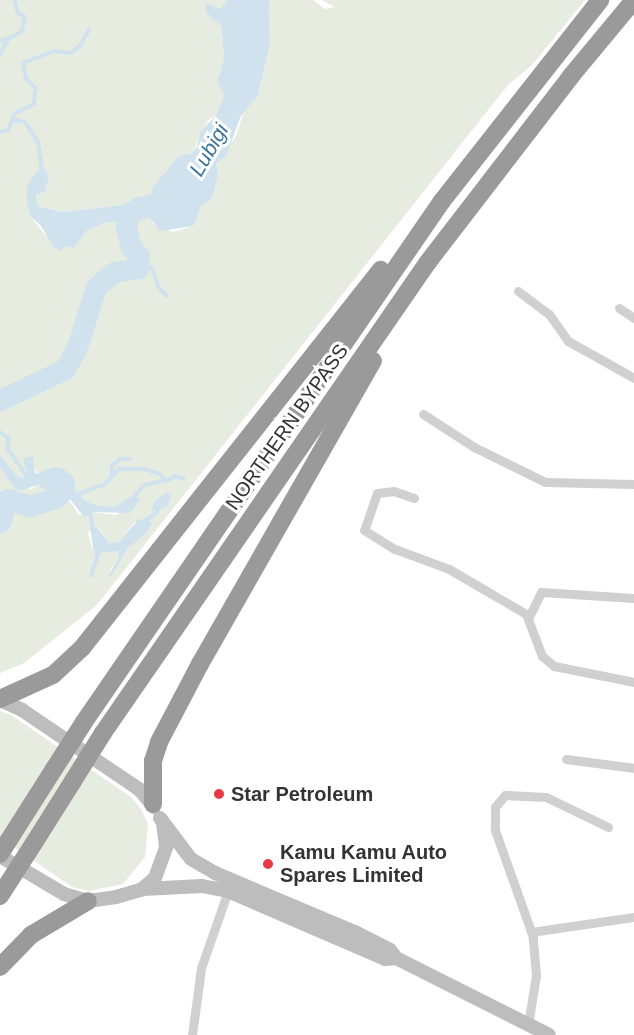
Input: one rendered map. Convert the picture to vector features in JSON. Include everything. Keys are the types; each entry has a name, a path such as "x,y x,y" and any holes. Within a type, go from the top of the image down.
{"highway":[{"name":"NORTHERN BYPASS","path":"0,855 84,722 442,201 600,0"},
{"name":"NORTHERN BYPASS","path":"0,896 103,734 428,262 571,76 634,0"},
{"path":"0,699 53,675 82,648 374,277 442,201"},
{"path":"156,811 153,761 164,733 428,262"},
{"path":"0,967 31,935 88,901"}],"main road":[{"path":"0,699 22,710 130,783 156,811 191,859 355,932 390,950 396,958 544,1034"},
{"path":"141,890 155,878 162,866 166,831 156,811"},
{"path":"0,855 64,894 88,901 174,885 228,891 385,959 396,958"}],"street":[{"path":"518,291 549,314 568,341 634,378"},
{"path":"619,308 634,318"},
{"path":"423,414 474,447 545,482 634,484"},
{"path":"414,498 394,491 377,493 364,530 395,549 449,569 529,617 542,656 554,666 634,682"},
{"path":"529,617 541,592 634,598"},
{"path":"566,759 634,768"},
{"path":"528,1025 536,975 531,932 495,830 493,813 500,798 509,794 546,797 608,827"},
{"path":"192,1035 201,968 228,891"},
{"path":"531,932 634,917"}],"shaded area":[{"path":"0,0 228,0 220,9 205,4 211,16 221,25 224,58 217,82 224,95 216,115 208,120 192,153 179,156 151,195 130,204 62,212 37,206 36,195 45,192 49,176 42,167 27,185 31,217 47,237 65,246 86,231 105,223 131,219 143,209 150,214 153,224 173,232 194,226 201,206 211,200 216,163 236,136 245,108 258,95 270,44 269,0 313,0 325,9 334,7 322,0 585,0 533,64 508,85 97,605 24,663 0,673 0,466 13,487 31,489 37,485 59,485 79,515 93,512 117,515 130,497 114,507 96,505 86,501 61,478 39,476 32,463 26,471 30,479 17,476 0,455","holes":["135,522 152,523 127,549 113,574 110,571 119,557 116,551 94,554 88,533 95,524 109,543 119,542"]},
{"path":"0,711 11,715 131,797 141,809 148,824 145,857 123,884 89,891 72,887 0,837"}],"water":[{"path":"228,0 269,0 270,44 258,95 241,116 226,156 216,163 218,176 211,200 201,206 194,226 160,231 143,209 131,219 105,223 86,231 74,248 65,246 60,251 54,248 41,226 31,217 27,203 27,185 42,166 49,176 45,192 36,195 37,206 62,212 130,204 132,198 151,195 152,188 179,156 192,153 197,146 201,131 216,115 224,95 217,82 224,58 221,25 206,13 205,3 220,9"},
{"path":"133,249 145,250 149,260 143,266 109,276 110,267 135,261"},
{"path":"0,455 17,476 29,479 24,463 25,457 33,457 35,473 61,478 86,501 96,505 114,507 130,497 141,499 130,513 93,512 84,517 59,485 37,485 20,491 13,487 0,467"},
{"path":"167,492 171,496 168,506 151,512 154,502"},
{"path":"147,519 152,523 147,532 127,549 113,574 107,578 119,557 116,551 94,554 90,527 94,524 109,543 119,542 138,520"}],"waterway":[{"path":"0,54 8,39 22,31 25,17 17,12 15,0"},
{"path":"0,132 8,130 15,113 34,104 35,88 26,78 23,63 54,51 70,53 79,47 89,30"},
{"path":"0,41 8,39"},
{"path":"13,120 25,122 38,142 42,170"},
{"name":"Lubigi","path":"0,400 65,369 77,347 96,287 114,272 138,268 139,256 130,246 126,226 129,213 150,205"},
{"path":"139,265 152,268 159,288 167,296"},
{"path":"0,432 9,439 7,448 31,482"},
{"path":"112,475 112,466 120,459 130,459"},
{"path":"75,495 105,484 119,469 144,469 160,474 167,481 175,476 184,479"},
{"name":"Lubigi","path":"0,522 8,499 30,506 57,497 64,489 64,483 57,477 48,479"},
{"path":"132,499 144,485 167,480"},
{"path":"144,521 157,513 158,506"},
{"path":"90,513 93,529"},
{"path":"91,576 99,552"}],"place":[{"name":"Star Petroleum","path":"219,794"},
{"name":"Kamu Kamu Auto Spares Limited","path":"268,864"}]}
